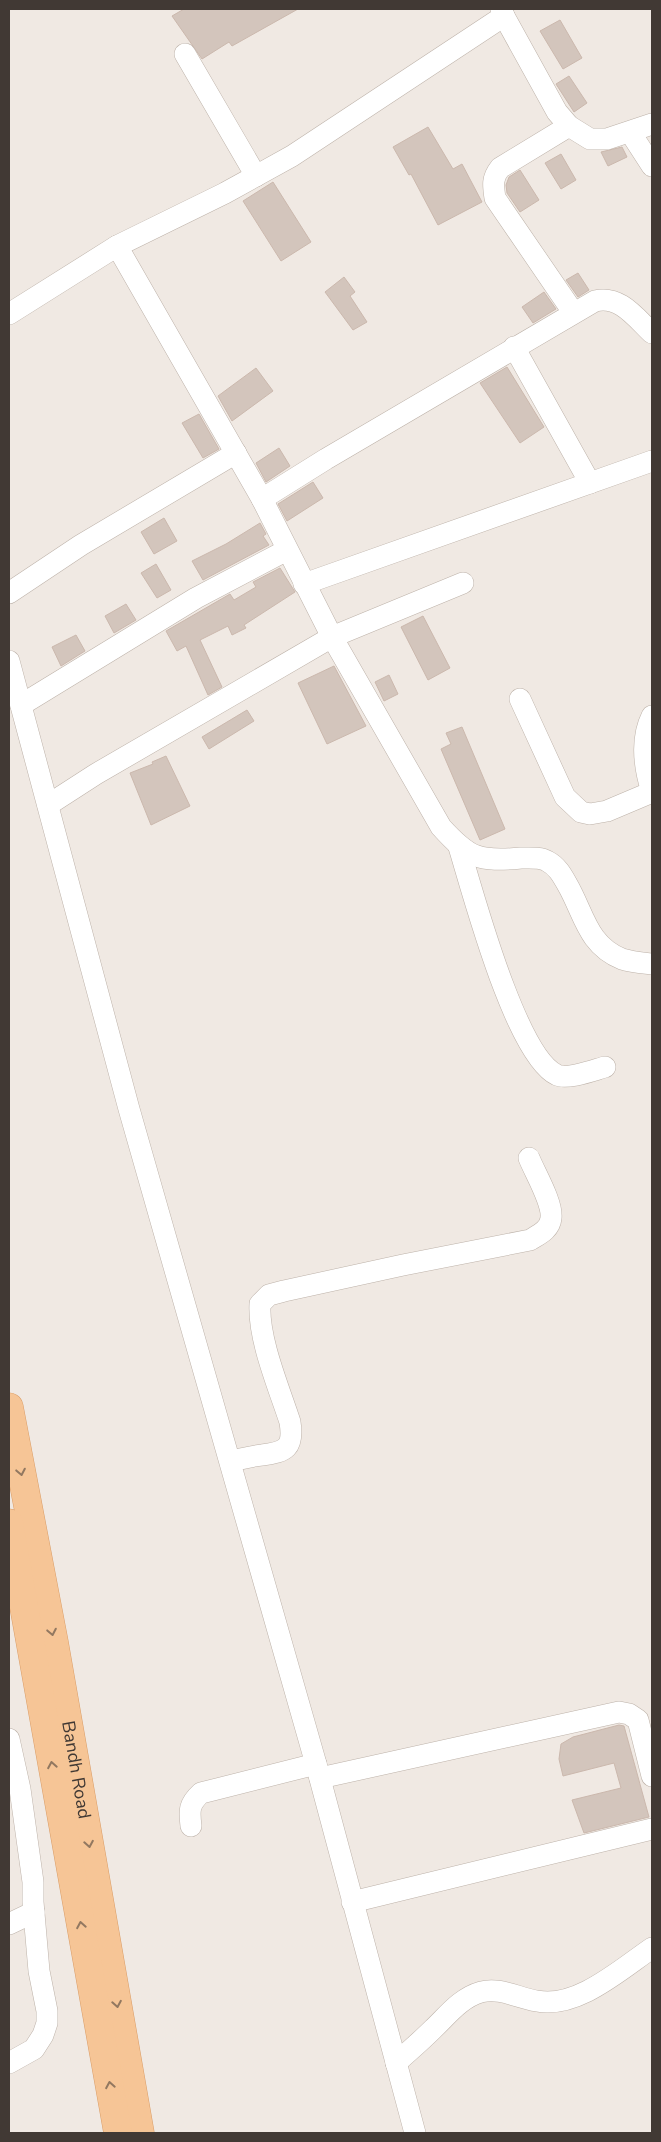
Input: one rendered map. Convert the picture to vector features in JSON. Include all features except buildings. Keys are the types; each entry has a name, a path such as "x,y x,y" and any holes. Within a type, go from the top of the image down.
{"main road":[{"name":"Bandh Road","path":"9,1407 54,1642 140,2133"},
{"name":"Bandh Road","path":"9,1523 118,2133"}],"street":[{"path":"9,314 118,246 292,156 503,12 557,112 569,126 590,138 607,139 652,124"},
{"path":"185,54 256,176"},
{"path":"569,126 500,168 494,176 493,186 495,198 573,312"},
{"path":"630,132 652,166"},
{"path":"118,246 262,499 332,637 441,826 459,847 478,857 501,860 525,858 546,860 560,870 590,933 602,949 623,959 652,964"},
{"path":"262,499 573,312 595,301 612,299 622,304 652,333"},
{"path":"514,348 590,483"},
{"path":"9,592 81,545 236,453"},
{"path":"304,584 652,461"},
{"path":"21,705 196,598 287,550"},
{"path":"48,805 104,769 332,637 463,583"},
{"path":"9,661 129,1109 318,1771 415,2133"},
{"path":"520,698 565,796 581,812 590,814 606,811 652,792 645,771 648,723 652,716"},
{"path":"459,847 489,947 506,994 540,1059 557,1076 566,1077 605,1067"},
{"path":"230,1462 277,1454 288,1446 292,1435 259,1317 260,1304 269,1295 284,1291 530,1240 545,1231 551,1219 548,1201 529,1158"},
{"path":"191,1826 189,1809 191,1803 201,1793 619,1712 630,1714 638,1720 652,1776"},
{"path":"9,1739 20,1789 33,1882 39,1971 47,2011 47,2024 43,2035 34,2049 9,2063"},
{"path":"352,1902 652,1829"},
{"path":"9,1924 34,1912"},
{"path":"396,2064 455,2006 469,1997 481,1992 494,1991 538,2002 568,1999 590,1990 652,1948"}]}
